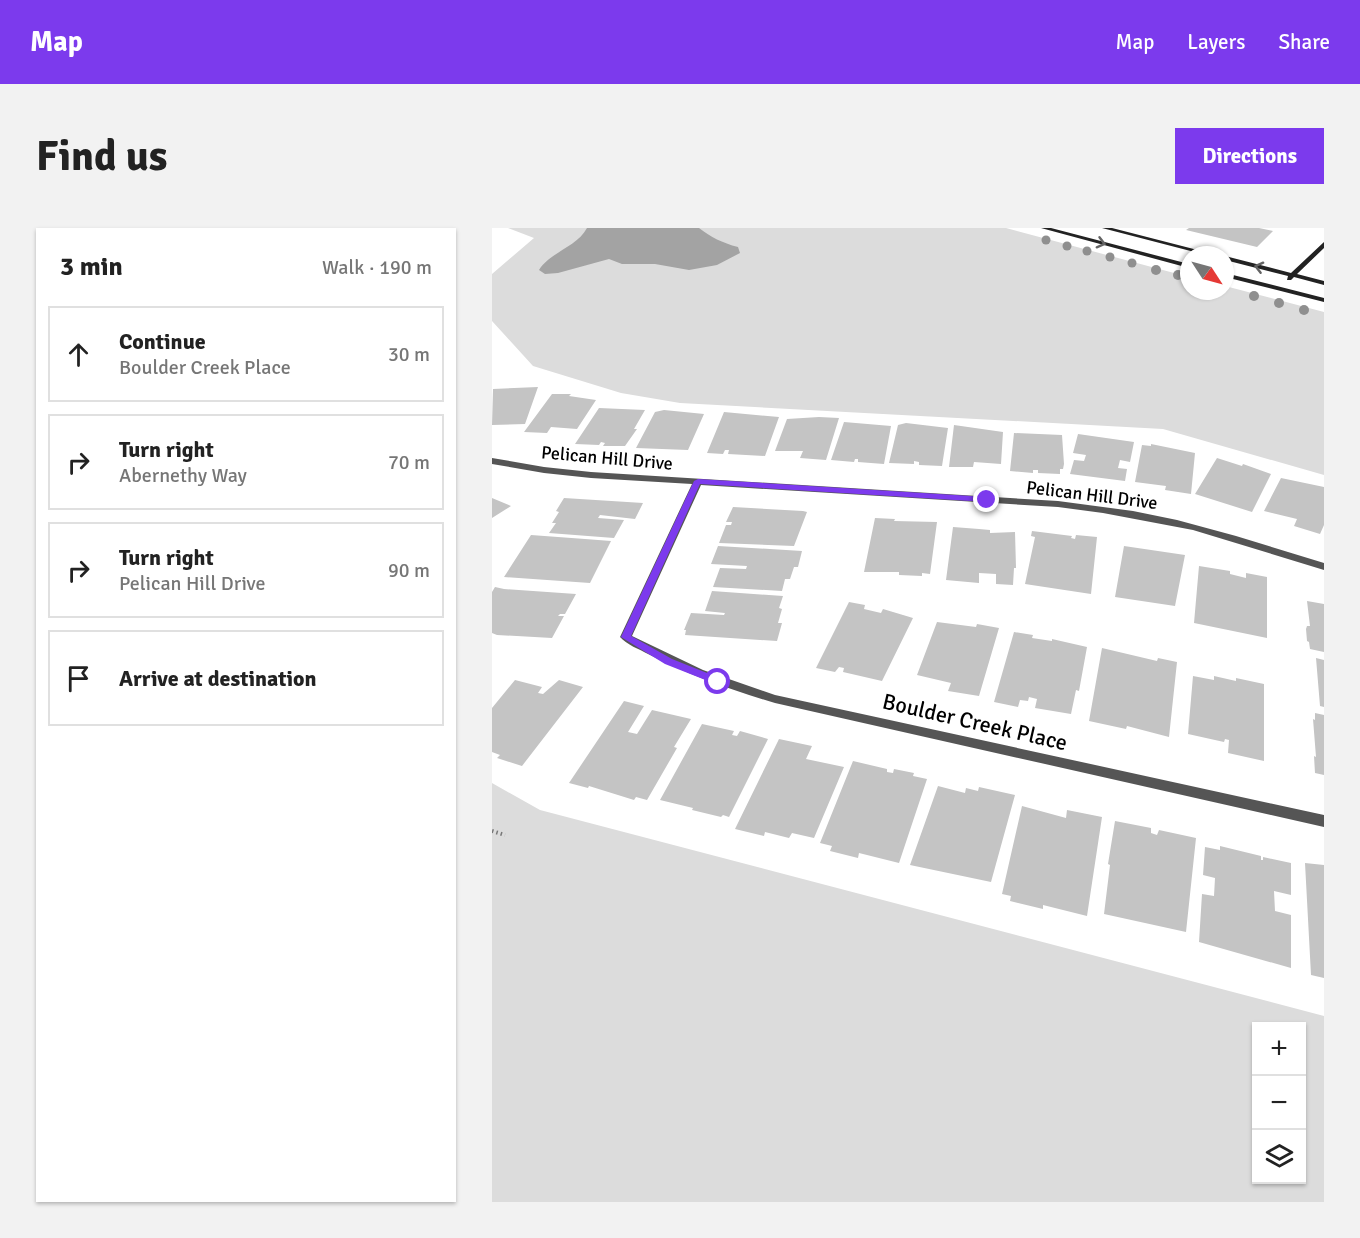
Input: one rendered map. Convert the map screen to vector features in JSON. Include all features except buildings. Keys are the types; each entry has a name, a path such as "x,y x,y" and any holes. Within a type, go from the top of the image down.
{"main road":[{"path":"1044,228 1180,264"},
{"path":"1105,228 1180,247"},
{"path":"1280,289 1324,244"},
{"path":"1234,260 1324,283"},
{"path":"1234,277 1324,300"}],"street":[{"name":"Pelican Hill Drive","path":"492,460 544,470 1058,504 1124,513 1229,537 1324,567"},
{"name":"Boulder Creek Place","path":"698,481 626,637 669,661 718,682 775,699 1324,821"}],"path":[{"path":"492,831 505,835"}],"shaded area":[{"path":"508,228 1006,228 1180,275 1180,300 1234,300 1234,288 1324,312 1324,475 1163,429 680,403 621,393 533,366 492,321 492,274 534,238"},
{"path":"587,228 699,228 727,244 738,247 740,253 717,265 689,270 655,264 622,264 609,259 558,273 545,274 539,270 583,235"},
{"path":"492,783 540,810 1324,1016 1324,1202 492,1202"}],"route":[{"path":"718,682 669,661 626,637 698,481 987,500"}]}
